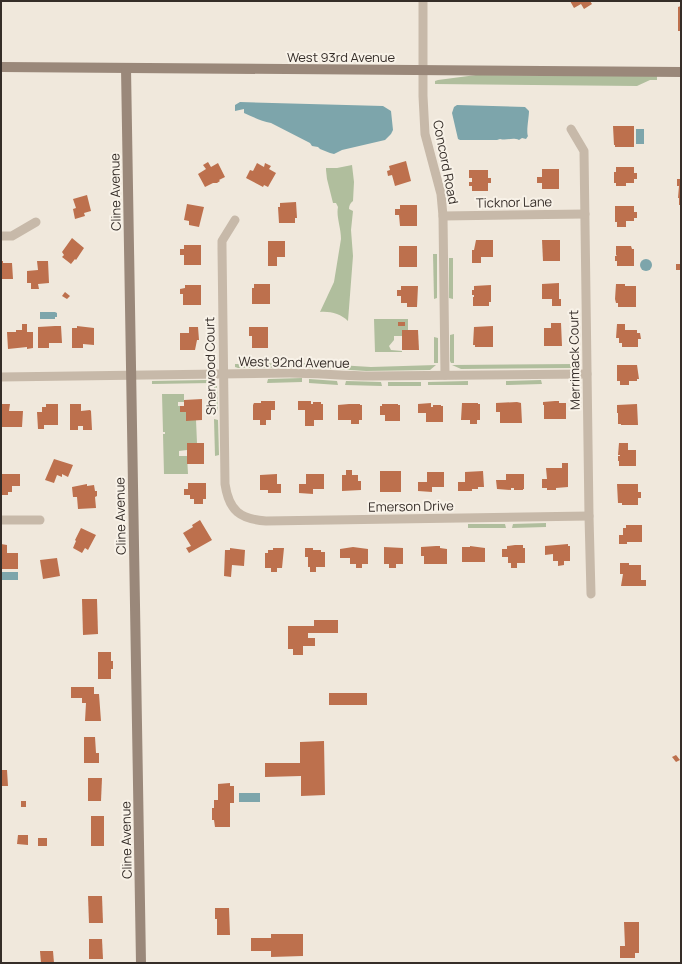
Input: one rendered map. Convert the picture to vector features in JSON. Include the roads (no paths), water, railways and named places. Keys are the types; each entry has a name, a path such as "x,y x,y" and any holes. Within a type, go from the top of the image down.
{"street":[{"name":"Concord Road","path":"423,1 423,96 425,134 441,194 443,216 446,376"},
{"name":"West 93rd Avenue","path":"1,67 681,72"},
{"name":"Cline Avenue","path":"126,68 141,963"},
{"name":"Merrimack Court","path":"571,129 584,150 591,594"},
{"name":"Ticknor Lane","path":"443,216 584,214"},
{"name":"Sherwood Court","path":"235,220 222,241 225,484 228,498 236,512"},
{"path":"1,236 12,236 36,222"},
{"name":"West 92nd Avenue","path":"1,377 317,373 357,376 587,374"},
{"name":"Emerson Drive","path":"236,512 243,517 252,520 266,521 589,516"},
{"path":"1,520 40,520"}],"water":[{"path":"240,102 383,106 391,111 393,130 385,140 342,150 334,154 312,146 310,143 271,123 244,113 244,109 235,111 235,105"},
{"path":"457,105 525,107 529,111 527,128 528,136 526,139 522,138 519,140 460,140 458,139 452,113 454,107"},
{"path":"636,129 644,129 644,144 636,144"},
{"path":"646,259 650,261 652,265 650,269 646,271 642,269 640,265 642,261"},
{"path":"40,312 55,312 57,313 57,317 55,317 55,319 40,319"},
{"path":"2,572 18,572 18,580 2,580"},
{"path":"239,793 260,793 260,802 239,802"}]}
